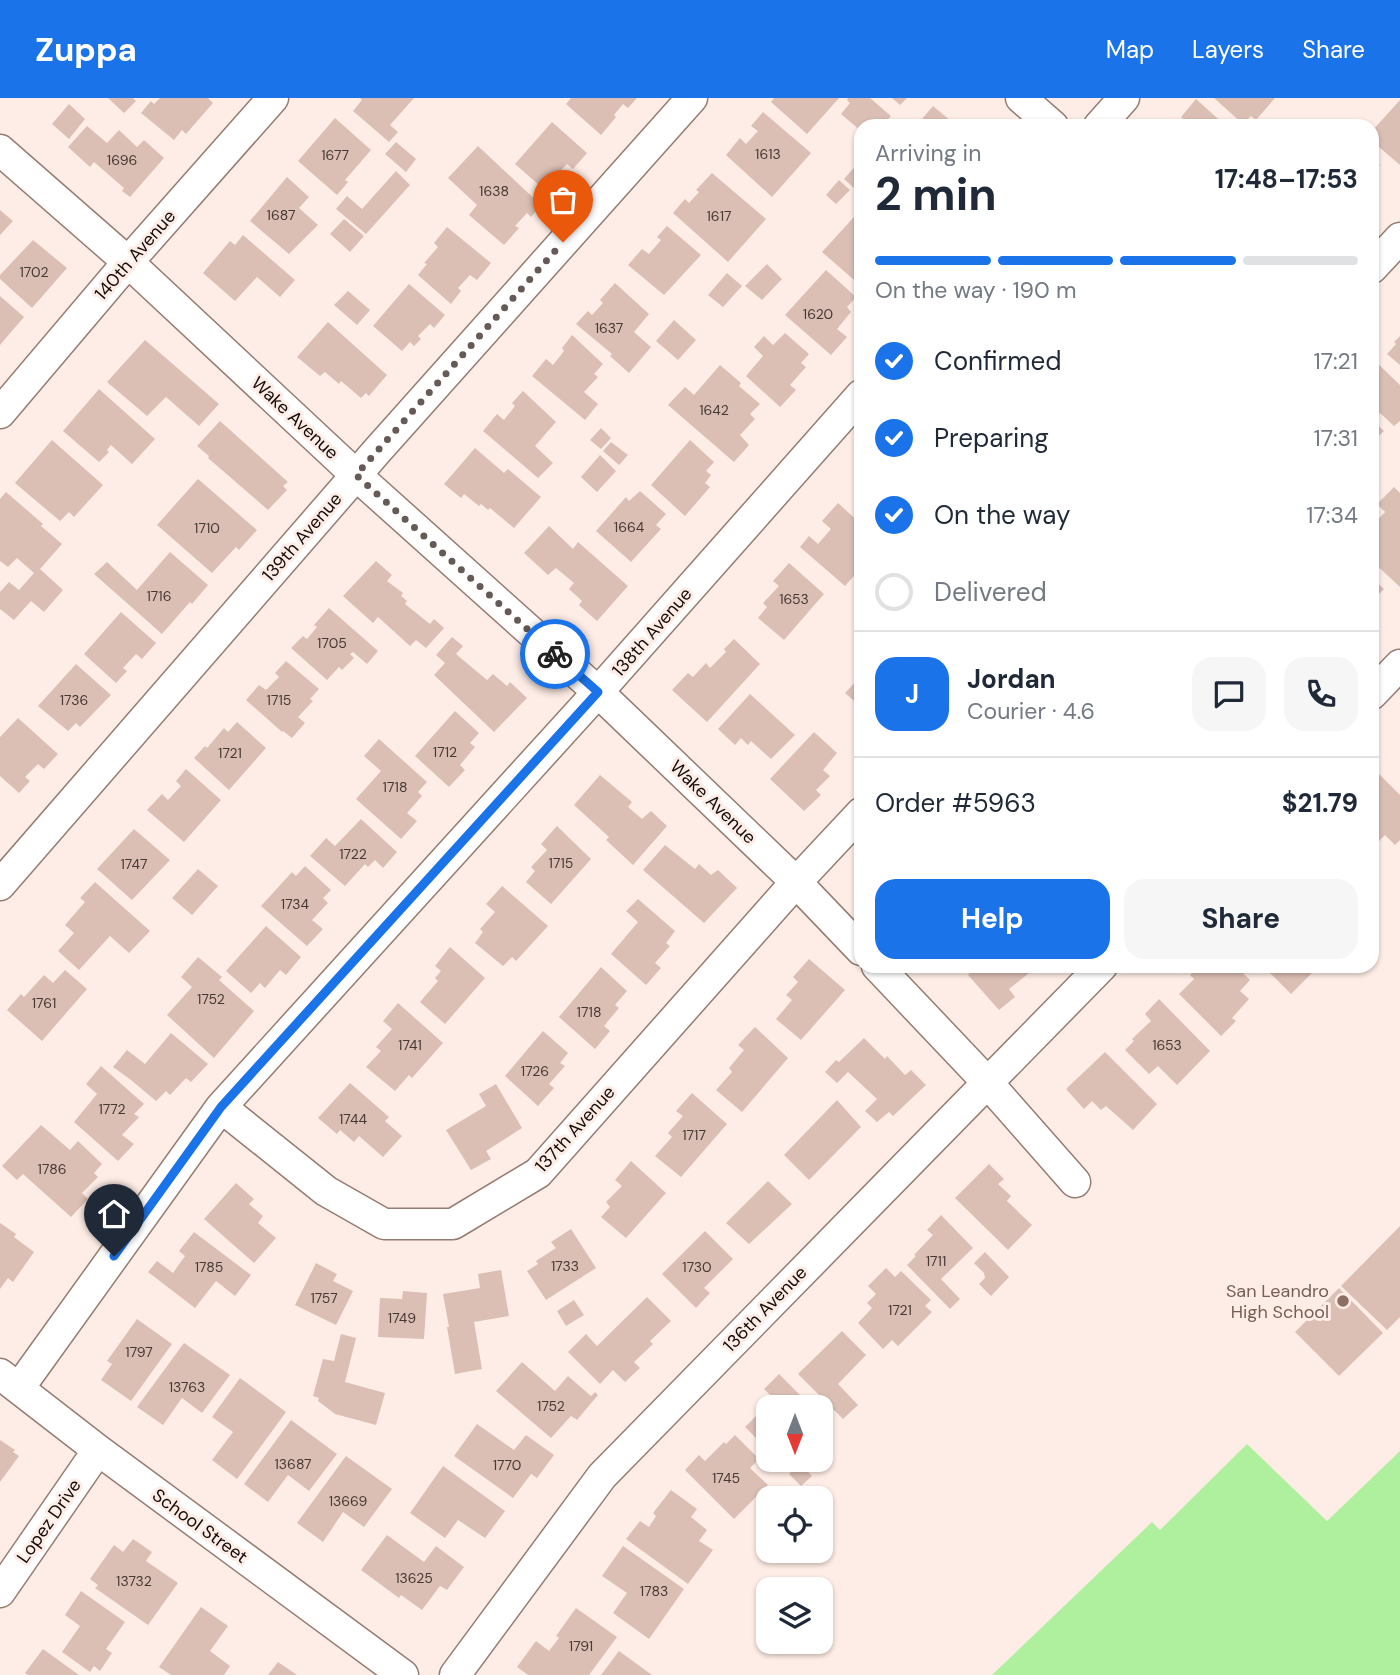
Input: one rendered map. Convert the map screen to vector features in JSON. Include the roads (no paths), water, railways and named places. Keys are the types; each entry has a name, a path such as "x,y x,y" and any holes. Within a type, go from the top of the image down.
{"street":[{"name":"140th Avenue","path":"0,413 128,262 273,98"},
{"name":"139th Avenue","path":"0,885 356,475 691,98"},
{"path":"1021,98 1045,119"},
{"path":"1105,119 1124,98"},
{"name":"Wake Avenue","path":"0,150 128,262 356,475 598,692 796,881 854,943"},
{"path":"1379,261 1400,239"},
{"name":"138th Avenue","path":"10,1381 221,1107 598,692 854,404"},
{"path":"1379,687 1400,665"},
{"name":"137th Avenue","path":"221,1107 326,1191 384,1224 453,1224 538,1173 796,881 854,820"},
{"path":"884,973 987,1082 1075,1182"},
{"name":"136th Avenue","path":"455,1675 602,1476 1095,973"},
{"name":"School Street","path":"10,1381 97,1450 403,1675"},
{"name":"Lopez Drive","path":"0,1592 97,1450"}],"place":[{"name":"San Leandro High School","path":"1343,1301"}]}
